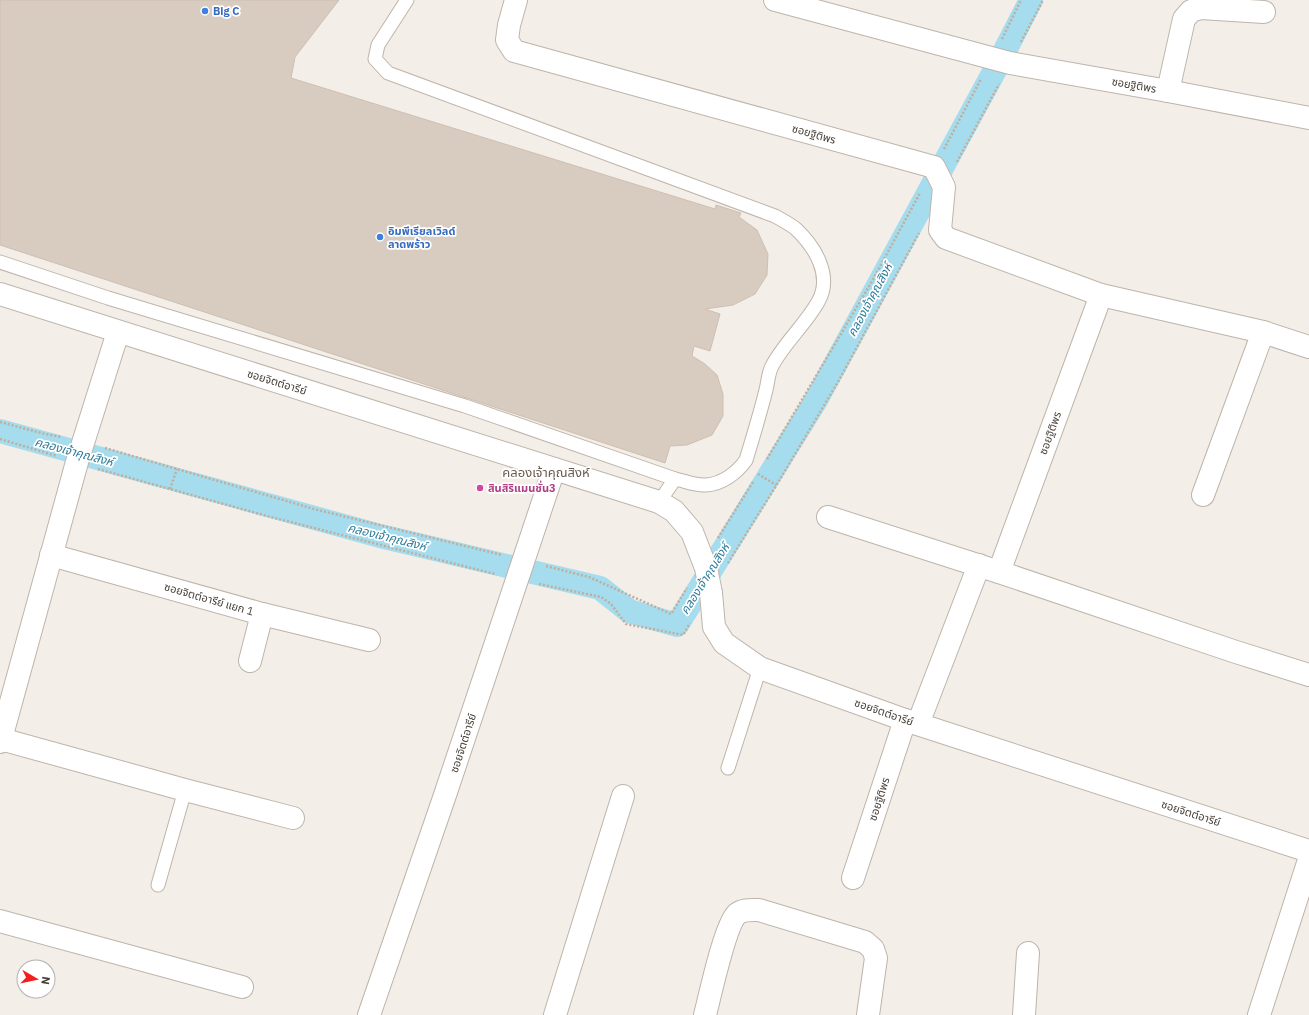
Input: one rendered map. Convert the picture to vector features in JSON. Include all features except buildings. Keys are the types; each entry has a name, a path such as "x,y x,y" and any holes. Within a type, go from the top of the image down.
{"street":[{"name":"ซอยฐิติพร","path":"516,0 509,25 507,40 514,51 934,168"},
{"name":"ซอยฐิติพร","path":"775,0 1001,61 1309,118"},
{"path":"1168,91 1184,19 1191,11 1201,8 1264,12"},
{"path":"934,168 944,188 940,230 946,238 1101,295 1263,332 1309,347"},
{"name":"ซอยจิตต์อารีย์","path":"0,294 659,502 674,511 692,532 704,564 711,593 714,627 724,643 760,668 912,722 1309,851"},
{"name":"ซอยฐิติพร","path":"853,878 912,722 989,568 1101,295"},
{"path":"118,332 83,440 1,740 293,818"},
{"path":"1203,495 1263,332"},
{"name":"ซอยจิตต์อารีย์","path":"369,1015 444,798 554,469"},
{"path":"828,517 989,568 1236,652 1309,675"},
{"name":"ซอยจิตต์อารีย์ แยก 1","path":"51,555 262,614 369,640"},
{"path":"250,661 262,614"},
{"path":"555,1015 623,796"},
{"path":"1259,1015 1309,860"},
{"path":"705,1015 728,929 738,914 748,910 759,910 864,942 873,949 876,958 868,1015"},
{"path":"0,921 242,987"},
{"path":"1024,1015 1028,953"}],"lane":[{"path":"0,262 108,298 466,406 675,479 696,484 715,484 736,472 746,460 771,368 780,353 808,318 819,301 823,290 824,277 817,255 811,245 795,229 775,216 388,73 375,59 378,44 407,0"},
{"path":"659,502 675,479"},
{"path":"728,768 760,668"},
{"path":"158,885 185,790"}],"path":[{"path":"766,460 871,283 934,168 1001,61 1021,0"},
{"path":"728,564 838,382"},
{"path":"0,422 45,434 83,440 520,570 601,597 611,604 626,624 683,635 691,622"},
{"path":"0,439 267,516 520,570 589,577 671,614 704,564 758,474 776,486"},
{"path":"170,489 177,469"}],"waterway":[{"name":"คลองเจ้าคุณสิงห์","path":"0,431 380,536 600,588 629,611 677,625 816,400 995,70 1031,0"}],"place":[{"name":"Big C","path":"205,11"},
{"name":"อิมพีเรียลเวิลด์ ลาดพร้าว","path":"380,237"},
{"name":"สินสิริแมนชั่น3","path":"480,488"}],"district":[{"name":"คลองเจ้าคุณสิงห์","path":"546,472"}]}
